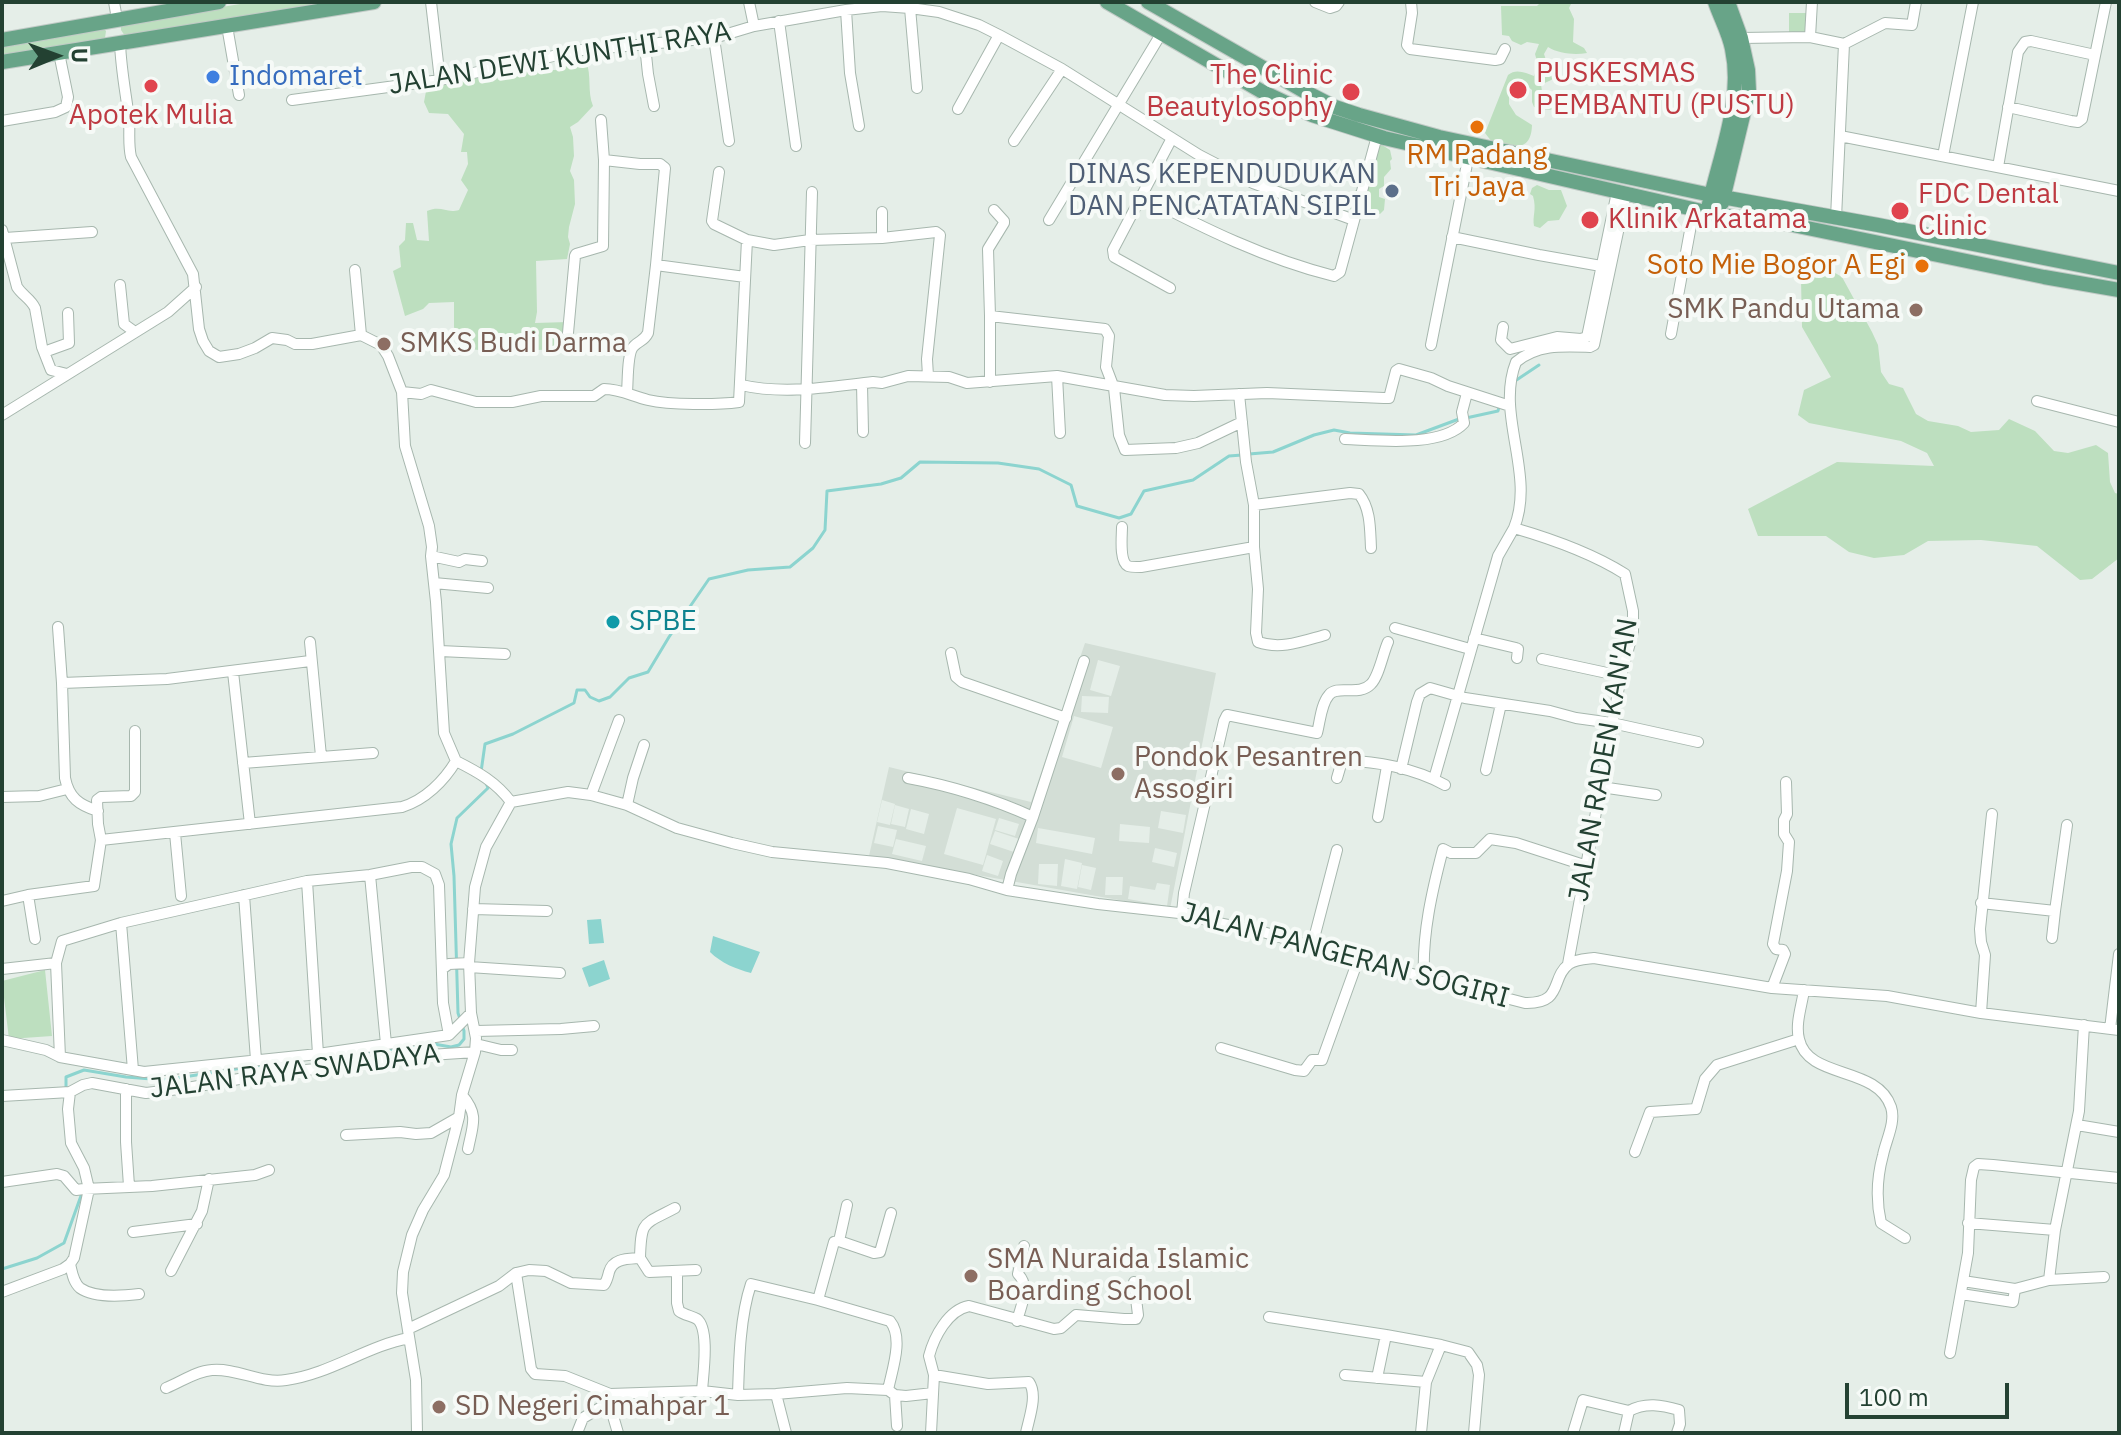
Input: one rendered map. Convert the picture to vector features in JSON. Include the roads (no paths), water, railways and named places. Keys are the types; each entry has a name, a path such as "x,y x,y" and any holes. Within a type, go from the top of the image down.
{"main road":[{"path":"2,40 219,2"},
{"path":"2,62 374,2"},
{"path":"1107,2 1261,91 1312,115 1377,136 1707,212 1783,223 2119,290"},
{"path":"1148,2 1170,7 1255,64 1324,101 1359,115 1439,137 1717,196 2119,273"},
{"path":"1715,2 1732,48 1735,73 1717,196"},
{"path":"1707,212 1717,196 1749,91 1741,38 1728,2"},
{"path":"1216,65 1224,62 1227,47"},
{"path":"1245,81 1244,69 1255,64"},
{"path":"2049,278 2052,260"}],"street":[{"path":"114,2 117,19"},
{"path":"431,2 440,80"},
{"path":"749,2 754,26"},
{"path":"1315,2 1330,8 1339,2"},
{"path":"1411,2 1407,45 1414,50 1495,60 1500,59 1505,49"},
{"path":"1810,37 1812,2"},
{"path":"1741,38 1810,37 1844,44 1885,23 1912,25 1916,2"},
{"path":"1943,156 1973,2"},
{"path":"2008,107 2078,122 2082,119 2106,2"},
{"name":"JALAN DEWI KUNTHI RAYA","path":"292,100 440,80 582,50 714,38 754,26 846,10 882,6 910,8 939,12 979,25 1062,69 1199,155 1253,183 1354,220"},
{"path":"910,8 917,88"},
{"path":"846,10 850,73 859,126"},
{"path":"779,21 796,146"},
{"path":"227,26 239,95"},
{"path":"1049,220 1161,34"},
{"path":"958,109 999,35"},
{"path":"714,38 729,141"},
{"path":"1998,167 2018,52 2025,42 2095,55"},
{"path":"120,43 131,157 193,274 199,329 209,351 219,357 239,354 272,338 295,344 312,344 361,335 381,345 402,392 405,446 429,526 432,547 444,733 456,761 502,791 511,802 486,847 476,877 473,909 443,1003 461,1023 476,1031 594,1026"},
{"path":"1836,218 1844,44"},
{"path":"645,45 654,106"},
{"path":"2,121 55,112 66,107 68,97 59,53"},
{"path":"1014,141 1062,69"},
{"path":"568,333 575,256 603,246 601,120"},
{"path":"1142,196 1262,254 1334,276 1340,272 1377,136"},
{"path":"1840,136 2119,191"},
{"path":"1170,288 1114,257 1113,250 1172,138"},
{"path":"1431,345 1468,159"},
{"path":"604,160 660,164 665,168 648,333 631,351 627,392"},
{"path":"719,172 712,221 747,240 774,245 936,232 940,235 927,359 928,376"},
{"path":"805,443 812,192"},
{"path":"1503,327 1501,340 1510,349 1557,337 1587,337 1601,266 1621,193"},
{"path":"1434,779 1498,556 1517,521 1521,485 1507,405 1516,362 1536,350 1554,346 1594,345 1621,193"},
{"path":"990,382 988,249 1004,223 994,210"},
{"path":"882,212 882,238"},
{"path":"1671,334 1707,212"},
{"path":"67,374 51,370 35,308 17,287 3,234 92,232"},
{"path":"1452,237 1601,266"},
{"path":"402,392 421,394 431,390 463,399 512,402 541,396 594,396 604,389 627,392 653,401 737,403 741,385 747,240"},
{"path":"656,265 745,277"},
{"path":"355,270 361,335"},
{"path":"120,285 124,324 135,332"},
{"path":"2,415 168,312 196,287"},
{"path":"44,352 69,343 68,313"},
{"path":"990,316 1105,329 1109,336 1106,367 1114,388 1119,435 1125,450 1176,448 1198,443 1242,422"},
{"path":"741,385 765,390 805,390 882,383 908,376 949,377 967,383 1057,376 1114,388 1173,395 1310,394 1389,398 1399,369 1507,405"},
{"path":"1057,376 1060,433"},
{"path":"862,384 863,432"},
{"path":"1345,439 1415,441 1452,431 1461,427 1467,393"},
{"path":"1239,394 1244,449 1254,505 1258,642 1286,645 1325,635"},
{"path":"2037,401 2119,422"},
{"path":"1254,505 1359,494 1368,510 1371,548"},
{"path":"1122,527 1124,562 1129,567 1254,547"},
{"name":"JALAN RADEN KAN'AN","path":"1514,528 1549,539 1625,574 1633,611 1633,632 1621,676 1568,964"},
{"path":"431,556 459,562 465,559 482,561"},
{"path":"434,583 488,588"},
{"path":"58,627 67,789 82,806 98,811"},
{"path":"1395,628 1470,649"},
{"path":"1474,638 1516,648 1517,658"},
{"path":"310,642 321,756"},
{"path":"1182,913 1187,879 1227,715 1317,733 1329,695 1334,691 1358,691 1368,687 1374,681 1388,642"},
{"path":"440,651 505,654"},
{"path":"951,653 956,677 962,682 1066,718"},
{"path":"1542,659 1621,676"},
{"path":"62,683 167,679 310,661"},
{"path":"1007,890 1084,661"},
{"path":"233,672 250,824"},
{"path":"1401,769 1420,694 1430,688 1465,698 1550,711 1698,742"},
{"path":"1486,770 1501,704"},
{"path":"591,795 619,720"},
{"path":"2,901 94,886 101,840 97,800 131,796 135,792 135,731"},
{"path":"627,805 644,745"},
{"path":"243,763 373,753"},
{"path":"101,840 402,807 416,802 443,780 456,761"},
{"path":"1337,778 1343,761 1362,762 1401,769 1445,785"},
{"path":"1378,817 1387,766"},
{"path":"908,778 970,792 1033,817"},
{"path":"1772,988 1785,954 1773,944 1787,871 1789,842 1784,834 1786,782"},
{"path":"1601,787 1656,795"},
{"path":"2,797 39,796 67,789"},
{"name":"JALAN PANGERAN SOGIRI","path":"511,802 568,792 591,795 627,805 677,828 732,843 784,853 887,863 1007,890 1182,913 1512,1000 1539,1003 1552,994 1568,964"},
{"path":"1981,1013 1985,955 1980,929 1981,903 1992,814"},
{"path":"2052,938 2067,825"},
{"path":"175,833 181,896"},
{"path":"1424,977 1428,915 1443,849 1451,853 1476,853 1490,839 1516,843 1587,866"},
{"path":"1312,946 1337,850"},
{"path":"60,1057 56,963 62,941 121,923 307,881 370,875 411,867 422,867 435,874 439,885 457,965 461,1023"},
{"path":"370,875 386,1044"},
{"path":"307,881 318,1054"},
{"path":"28,895 35,939"},
{"path":"244,895 256,1060"},
{"path":"1981,903 2055,911"},
{"path":"473,909 547,911"},
{"path":"121,923 133,1070"},
{"path":"1568,964 1594,958 1772,988 1887,996 1981,1013 2114,1029 2119,954"},
{"path":"1221,1048 1295,1070 1304,1071 1312,1060 1322,1060 1358,960"},
{"path":"2,969 56,963"},
{"path":"457,965 560,973"},
{"path":"1804,990 1798,1030 1799,1039 1809,1055 1821,1064 1870,1083 1880,1090 1891,1107 1891,1124 1879,1172 1878,1207 1881,1223 1905,1238"},
{"path":"2,1040 46,1050 60,1057 144,1072 386,1044 461,1023"},
{"path":"2049,1280 2055,1230 2077,1125 2084,1025"},
{"path":"417,1433 416,1380 402,1293 403,1272 412,1235 444,1175 475,1048 476,1031"},
{"path":"1635,1152 1650,1112 1696,1109 1705,1079 1717,1065 1799,1039"},
{"name":"JALAN RAYA SWADAYA","path":"2,1096 67,1092 92,1083 146,1093 475,1048 512,1050"},
{"path":"126,1089 129,1186"},
{"path":"2,1292 52,1273 70,1264 74,1258 84,1168 71,1143 67,1092"},
{"path":"462,1095 473,1107 468,1149"},
{"path":"346,1135 431,1133 459,1117"},
{"path":"2077,1125 2119,1132"},
{"path":"1950,1353 1968,1253 1972,1170 1978,1164 2119,1178"},
{"path":"2,1182 57,1174 83,1189 152,1186 255,1175 269,1170"},
{"path":"171,1271 197,1224 209,1179"},
{"path":"839,1241 847,1205"},
{"path":"675,1208 643,1227 640,1258 649,1272 696,1270"},
{"path":"818,1300 832,1245 839,1241 874,1253 880,1252 891,1213"},
{"path":"1968,1223 2055,1230"},
{"path":"133,1232 197,1224"},
{"path":"1017,1321 1026,1286 1018,1274 1024,1246"},
{"path":"166,1388 202,1371 214,1370 269,1382 300,1378 327,1370 409,1334 499,1286 516,1273 546,1271 571,1283 604,1285 615,1262 640,1258"},
{"path":"70,1264 80,1288 119,1297 139,1294"},
{"path":"677,1272 679,1311 695,1318 703,1333 702,1391"},
{"path":"516,1273 531,1369 535,1374 565,1376 610,1394 702,1391 738,1395 847,1388 906,1396 933,1393"},
{"path":"1963,1281 2015,1289 2049,1280 2104,1277"},
{"path":"931,1433 934,1375 929,1356 943,1327 954,1313 961,1308 975,1307 1054,1329 1061,1328 1076,1315 1136,1319 1134,1282"},
{"path":"738,1395 746,1298 751,1284 890,1321 896,1328 892,1392 897,1426"},
{"path":"1961,1294 2013,1302 2015,1289"},
{"path":"1269,1317 1386,1335 1468,1352 1477,1365 1479,1385 1474,1433"},
{"path":"1377,1378 1386,1335"},
{"path":"1421,1433 1426,1382 1441,1345"},
{"path":"934,1375 988,1384 1029,1382 1034,1394 1026,1433"},
{"path":"1345,1375 1426,1382"},
{"path":"577,1433 583,1418 603,1406 610,1394"},
{"path":"776,1394 786,1433"},
{"path":"1573,1433 1583,1400 1629,1411 1640,1406 1657,1405 1679,1410 1677,1433"},
{"path":"603,1406 613,1416 618,1433"},
{"path":"1624,1433 1629,1411"}],"water":[{"path":"601,919 604,943 589,944 587,920"},
{"path":"713,936 760,952 751,973 729,965 710,952"},
{"path":"604,960 610,979 589,987 582,968"}],"waterway":[{"path":"1515,381 1539,365"},
{"path":"1466,418 1498,411 1499,407"},
{"path":"1249,454 1273,452 1334,430 1416,435 1459,419"},
{"path":"481,772 485,744 513,734 574,703 577,690 585,690 590,697 599,701 610,697 629,678 648,672 709,579 748,570 790,567 813,548 825,530 827,491 881,484 901,478 920,462 998,463 1039,469 1071,485 1077,506 1119,518 1131,514 1144,491 1193,480 1229,456 1242,455"},
{"path":"358,1053 434,1044 451,1047 459,1045 464,1039 458,1013 451,844 457,818 488,788 486,783"},
{"path":"66,1089 66,1077 84,1070 164,1080 268,1064"},
{"path":"2,1269 37,1258 64,1243 82,1193"}],"place":[{"name":"Indomaret","path":"213,77"},
{"name":"Apotek Mulia","path":"151,86"},
{"name":"PUSKESMAS PEMBANTU (PUSTU)","path":"1518,90"},
{"name":"The Clinic Beautylosophy","path":"1351,92"},
{"name":"RM Padang Tri Jaya","path":"1477,127"},
{"name":"DINAS KEPENDUDUKAN DAN PENCATATAN SIPIL","path":"1392,191"},
{"name":"FDC Dental Clinic","path":"1900,211"},
{"name":"Klinik Arkatama","path":"1590,220"},
{"name":"Soto Mie Bogor A Egi","path":"1922,266"},
{"name":"SMK Pandu Utama","path":"1916,310"},
{"name":"SMKS Budi Darma","path":"384,344"},
{"name":"SPBE","path":"613,622"},
{"name":"Pondok Pesantren Assogiri","path":"1118,774"},
{"name":"SMA Nuraida Islamic Boarding School","path":"971,1276"},
{"name":"SD Negeri Cimahpar 1","path":"439,1407"}]}
